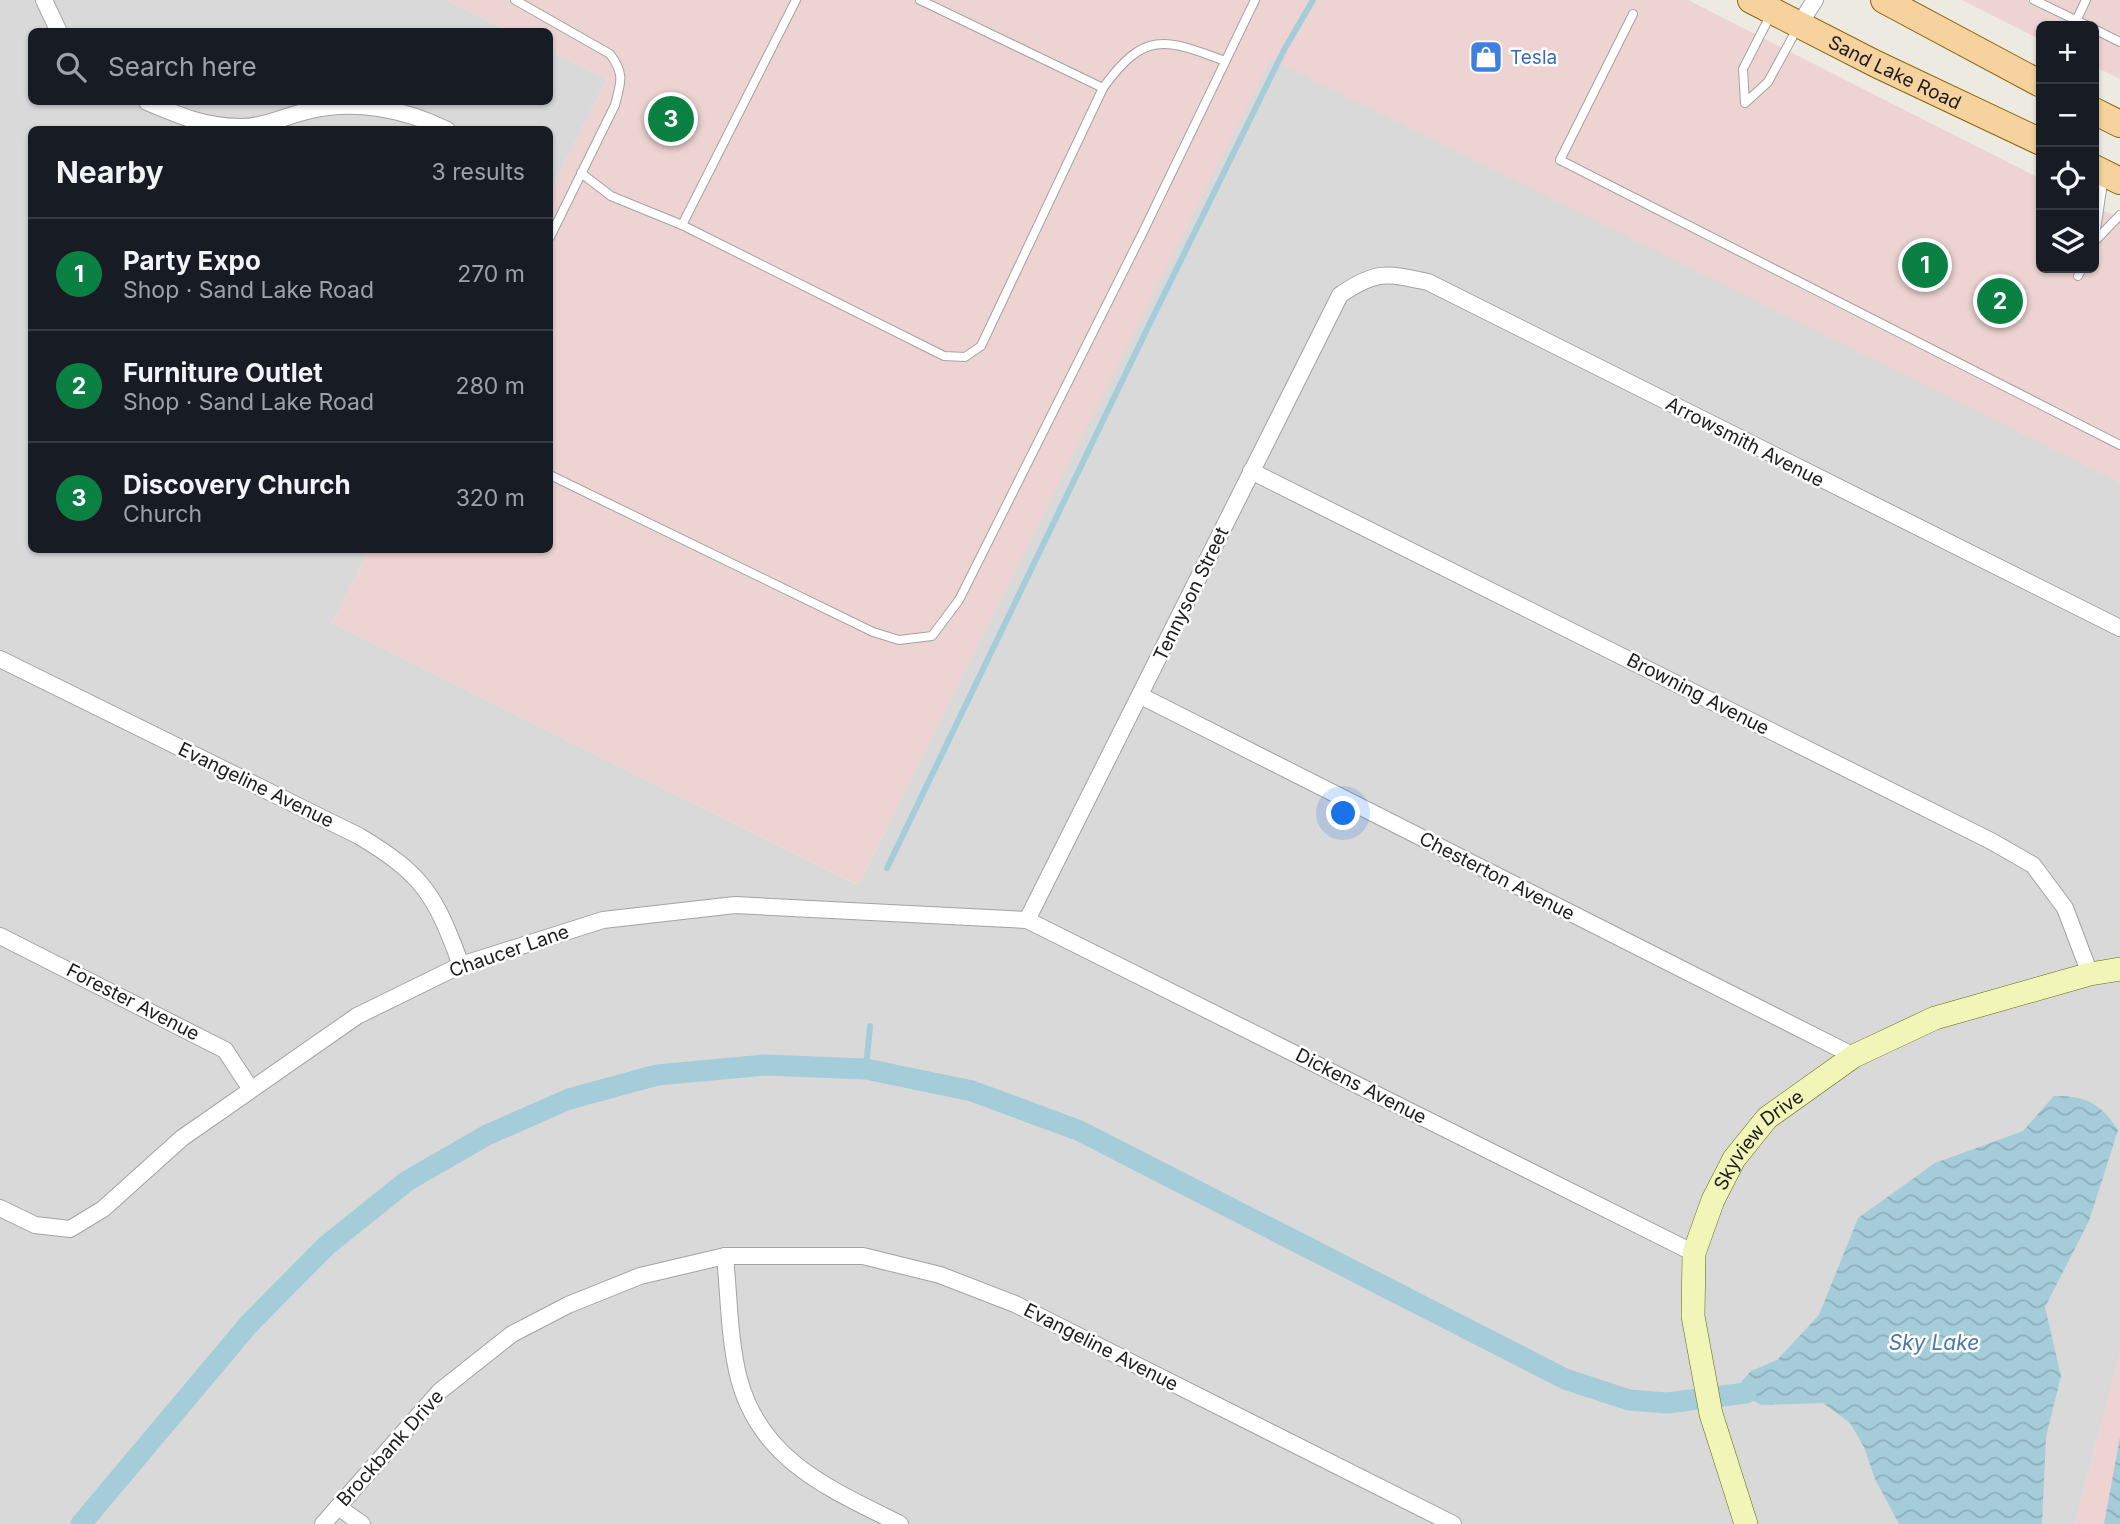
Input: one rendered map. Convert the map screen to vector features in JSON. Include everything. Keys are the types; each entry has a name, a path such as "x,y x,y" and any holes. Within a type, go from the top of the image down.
{"main road":[{"path":"1884,0 2036,81"},
{"name":"Sand Lake Road","path":"1767,4 1799,25 2036,140"},
{"path":"2099,114 2120,124"}],"street":[{"path":"44,0 57,28"},
{"path":"1799,25 1815,0"},
{"path":"154,105 193,123 222,126"},
{"path":"250,126 312,110 377,107 418,115 439,126"},
{"name":"Arrowsmith Avenue","path":"1365,278 1392,274 1428,282 2120,628"},
{"name":"Tennyson Street","path":"1027,919 1340,295 1365,278"},
{"name":"Browning Avenue","path":"1251,471 1991,841 2033,865 2065,908 2090,974"},
{"name":"Evangeline Avenue","path":"0,659 359,836 398,859 430,892 461,965"},
{"name":"Chesterton Avenue","path":"1140,696 1854,1056"},
{"name":"Chaucer Lane","path":"0,1209 35,1225 70,1229 103,1209 181,1138 357,1016 461,965 603,920 735,905 1027,919"},
{"name":"Dickens Avenue","path":"1027,919 1694,1252"},
{"name":"Forester Avenue","path":"0,936 225,1049 250,1088"},
{"name":"Skyview Drive","path":"1746,1524 1712,1415 1693,1316 1694,1252 1718,1190 1734,1159 1767,1118 1854,1056 1934,1018 2090,974 2120,969"},
{"path":"725,1256 739,1378 755,1420 775,1447 796,1467 841,1495 900,1524"},
{"name":"Evangeline Avenue","path":"725,1256 863,1256 940,1275 1015,1304 1453,1524"},
{"name":"Brockbank Drive","path":"323,1524 440,1391 512,1334 568,1305 640,1276 725,1256"},
{"path":"338,1507 362,1524"}],"lane":[{"path":"515,0 610,54 621,68 621,85 614,105 553,231"},
{"path":"682,225 796,0"},
{"path":"920,0 1103,88"},
{"path":"553,476 873,632 899,640 932,636 959,600 1255,0"},
{"path":"2034,0 2076,20 2086,0"},
{"path":"1767,4 1743,69 1745,103 1768,82 1799,25"},
{"path":"1633,15 1560,160 2120,445"},
{"path":"2099,32 2120,42"},
{"path":"581,173 611,196 682,225 944,356 965,357 981,346 1103,88 1123,60 1147,44 1185,47 1225,61"},
{"path":"2099,214 2106,174"},
{"path":"2099,238 2120,215"}],"shaded area":[{"path":"0,0 445,0 504,28 28,28 28,105 553,105 553,52 607,79 553,186 553,126 28,126 28,553 367,553 332,623 858,885 1271,58 2120,482 2120,1353 2075,1524 0,1524"},
{"path":"445,0 1688,0 2036,176 2036,273 2099,273 2099,208 2120,219 2120,482 1271,59 858,885 332,623 367,553 553,553 553,186 607,79 553,52 553,28 504,28"},
{"path":"1962,0 2120,0 2120,79 2099,68 2099,21 2036,21 2036,37"},
{"path":"2120,1353 2120,1524 2075,1524"}],"water":[{"name":"Sky Lake","path":"2054,1096 2092,1103 2105,1113 2118,1130 2089,1221 2045,1307 2061,1376 2046,1437 2042,1524 1899,1524 1875,1479 1864,1447 1850,1423 1823,1403 1761,1405 1748,1398 1741,1382 1751,1371 1777,1360 1819,1315 1858,1218 1935,1163 2023,1131"},
{"path":"2120,1437 2120,1524 2104,1524"}],"waterway":[{"path":"887,868 1284,50 1313,0"},
{"path":"866,1069 870,1026"},
{"path":"81,1524 249,1324 326,1246 407,1181 487,1135 569,1099 657,1075 765,1065 866,1069 972,1091 1080,1131 1565,1379 1629,1400 1667,1403 1746,1393"}],"place":[{"name":"Tesla","path":"1486,57"},
{"name":"Discovery Church","path":"671,119"},
{"name":"Party Expo","path":"1925,265"},
{"name":"Furniture Outlet","path":"2000,301"}]}
